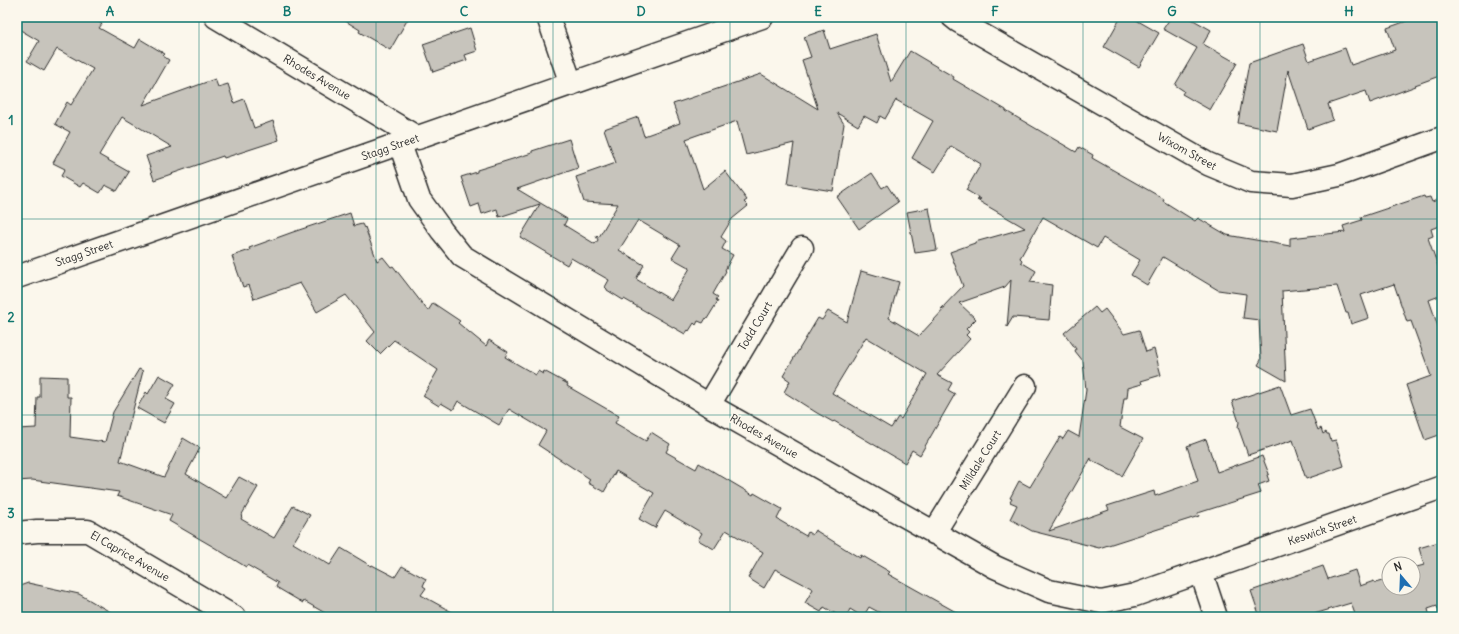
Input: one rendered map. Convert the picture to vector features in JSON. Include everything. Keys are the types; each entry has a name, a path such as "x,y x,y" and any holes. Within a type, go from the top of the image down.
{"street":[{"name":"Rhodes Avenue","path":"216,17 409,141 419,199 462,256 709,405 934,533 995,567 1049,591 1100,602 1135,595 1201,572"},
{"path":"548,17 570,84"},
{"name":"Stagg Street","path":"17,277 762,17"},
{"name":"Wixom Street","path":"953,17 1208,164 1251,182 1292,185 1339,175 1442,138"},
{"name":"Todd Court","path":"709,405 802,248"},
{"name":"Milldale Court","path":"934,533 1025,386"},
{"name":"Keswick Street","path":"1201,572 1442,488"},
{"name":"El Caprice Avenue","path":"17,533 37,531 88,531 234,617"},
{"path":"1201,572 1216,617"}],"building":[{"path":"17,17 90,17 102,24 99,28 135,48 140,39 165,54 163,56 169,60 143,105 215,79 218,87 228,84 234,103 244,99 254,128 273,121 279,140 224,158 223,156 154,180 146,156 172,147 122,117 99,155 129,172 117,191 105,185 100,193 83,183 80,187 61,176 65,169 53,163 70,132 55,124 67,102 71,105 93,69 57,49 44,71 27,61 39,41 17,28"},
{"path":"339,17 409,17 390,50 359,32 360,30"},
{"path":"1121,17 1131,17 1159,33 1139,67 1104,47"},
{"path":"1171,17 1188,17 1211,30 1203,44 1237,63 1210,110 1182,94 1184,91 1175,85 1197,48 1163,29"},
{"path":"1418,17 1442,17 1442,75 1370,103 1366,91 1328,104 1333,120 1308,129 1288,70 1277,131 1238,123 1249,63 1303,44 1309,61 1345,48 1351,65 1395,50 1387,28"},
{"path":"470,28 477,51 465,55 467,60 433,72 423,44"},
{"path":"824,30 830,49 876,34 891,82 910,51 954,77 953,79 1076,152 1079,147 1093,155 1092,158 1164,199 1163,201 1195,221 1198,218 1227,235 1290,246 1290,238 1345,232 1343,226 1362,220 1361,217 1424,196 1425,198 1430,197 1432,202 1442,198 1442,225 1431,229 1433,236 1428,238 1442,277 1442,295 1429,300 1442,338 1442,434 1425,440 1406,385 1431,376 1411,321 1407,322 1394,284 1361,295 1369,318 1351,324 1337,286 1282,291 1286,381 1258,365 1261,360 1259,320 1243,318 1246,294 1218,290 1163,257 1147,285 1131,275 1140,260 1103,238 1097,248 1043,217 1020,258 1022,260 1021,262 1036,271 1030,282 1052,285 1049,320 1013,317 1007,327 1011,280 1005,287 959,303 976,319 966,329 969,332 966,335 970,339 937,375 952,383 948,390 955,394 920,455 912,450 905,463 834,421 833,422 817,413 784,392 790,381 783,376 818,318 822,320 828,311 847,322 861,271 899,282 889,318 919,336 946,307 941,309 963,286 950,252 975,242 1025,228 977,200 981,199 966,190 981,164 951,146 935,172 912,158 933,121 896,100 885,119 880,116 877,123 864,116 858,126 837,113 844,124 833,191 788,184 794,143 746,155 737,121 686,139 703,189 725,171 747,200 744,202 748,206 732,219 721,237 726,241 722,249 733,255 713,294 718,297 716,300 718,301 703,323 698,321 696,325 694,323 685,334 607,290 605,287 609,280 571,258 567,265 520,237 540,204 499,217 497,209 482,214 479,204 471,207 461,177 477,172 477,170 532,153 532,151 569,139 578,168 517,189 567,219 564,225 595,244 598,240 596,236 599,237 618,204 584,202 576,177 616,163 604,129 638,117 644,136 680,123 673,104 761,74 818,109 802,60 811,57 804,37","holes":["638,220 680,245 672,258 690,268 671,300 636,279 644,265 619,250","866,337 927,374 901,419 898,417 891,428 832,393"]},
{"path":"872,173 882,188 887,185 898,202 859,229 837,197"},
{"path":"929,208 937,250 915,253 907,212"},
{"path":"350,213 354,226 362,224 364,228 365,227 377,261 383,257 391,267 393,266 428,311 433,303 460,321 458,323 486,346 489,340 508,352 505,357 536,375 538,371 543,374 544,371 568,384 567,386 619,416 615,423 646,441 651,432 670,444 666,452 696,469 699,463 753,495 754,493 782,509 777,519 806,536 808,532 812,535 815,530 860,558 861,555 890,572 888,574 965,617 888,617 869,607 863,617 850,609 846,617 841,617 824,607 821,612 805,603 813,589 775,569 764,588 748,578 763,552 726,530 714,549 698,540 702,533 665,511 655,528 639,519 654,493 616,471 604,492 588,483 590,479 538,445 546,431 509,409 499,425 458,401 453,410 441,403 439,406 423,396 438,370 394,340 380,354 367,341 375,332 346,295 317,312 300,283 254,299 249,285 243,287 232,256 250,250 249,248"},
{"path":"1095,307 1100,313 1105,309 1124,334 1139,330 1146,352 1154,349 1161,375 1141,381 1142,384 1128,388 1127,398 1124,398 1120,427 1143,439 1122,476 1091,460 1091,458 1049,531 1109,510 1107,506 1154,491 1155,496 1198,481 1187,446 1206,439 1217,472 1262,456 1269,474 1267,475 1269,481 1258,485 1261,493 1198,513 1199,516 1099,548 1032,531 1010,519 1017,505 1010,502 1012,499 1010,498 1019,481 1030,487 1060,437 1063,439 1068,431 1079,437 1086,390 1083,361 1064,333"},
{"path":"139,369 143,371 120,461 164,477 183,438 200,448 186,474 226,498 239,477 258,487 241,516 241,519 274,538 293,506 310,515 293,543 330,565 341,548 371,566 372,565 395,577 402,566 426,579 423,586 426,588 421,595 461,617 332,617 304,601 303,603 276,587 278,583 247,565 246,567 169,521 172,515 117,496 119,492 32,480 17,481 17,429 36,428 37,397 40,397 40,376 67,377 67,397 71,397 70,437 105,442 113,412"},
{"path":"159,375 175,384 166,399 175,404 164,423 137,408 146,392 148,394"},
{"path":"1280,385 1291,415 1310,409 1318,430 1321,428 1323,434 1326,432 1329,434 1331,441 1336,440 1344,466 1306,479 1293,440 1248,455 1238,427 1239,422 1232,401"},
{"path":"1442,541 1442,608 1438,609 1437,606 1428,609 1430,617 1356,617 1351,603 1304,617 1260,617 1251,591 1323,566 1328,579 1355,570 1360,586 1374,581 1375,583 1381,581 1381,596 1421,596 1421,566 1424,565 1419,548"},
{"path":"28,583 79,594 119,617 17,617 17,587"}]}
